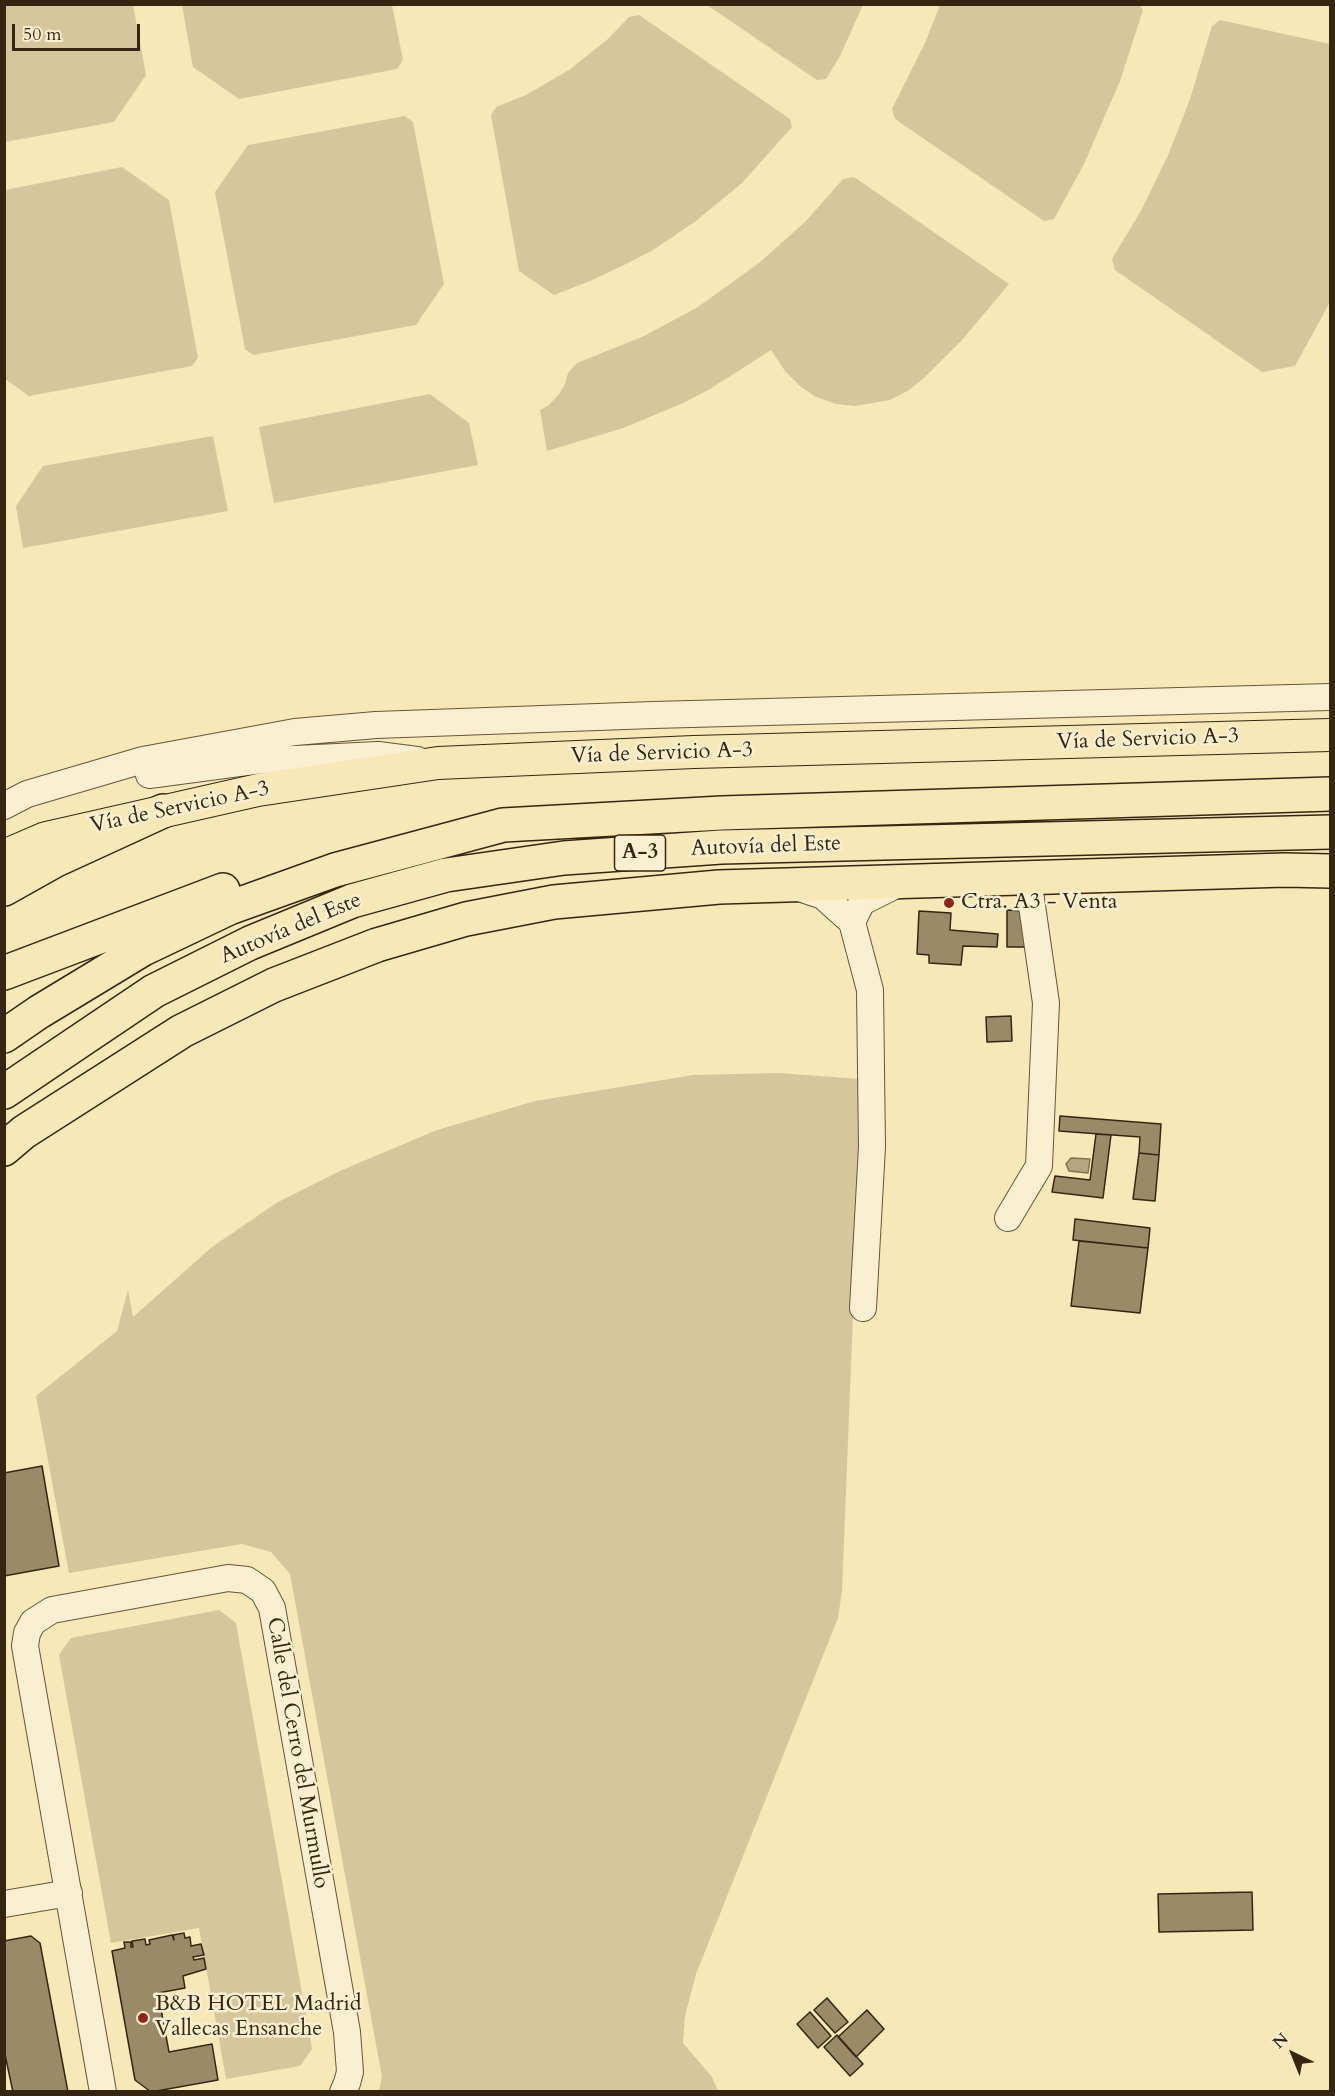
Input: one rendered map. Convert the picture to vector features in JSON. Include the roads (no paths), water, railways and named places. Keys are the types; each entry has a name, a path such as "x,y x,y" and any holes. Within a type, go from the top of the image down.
{"highway":[{"name":"Autovía del Este","path":"4,1036 143,949 229,908 335,870 503,825 722,813 1330,794"},
{"path":"4,889 54,861 163,811"},
{"path":"4,973 265,873 384,836 503,825"},
{"name":"Autovía del Este","path":"4,1092 154,991 250,943 352,901 446,875 564,858 721,848 1330,832"},
{"path":"4,1149 24,1132 182,1031 274,985 377,945 466,919 554,902 719,887 1285,870 1330,871"}],"main road":[{"name":"Vía de Servicio A-3","path":"4,856 46,837 258,790 438,763 694,752 1330,735"}],"street":[{"path":"4,806 27,795 143,760 295,732 365,726 665,715 1330,697"},
{"path":"4,815 147,776 254,761 378,755 438,763"},
{"path":"1028,878 1047,1003 1039,1166 1041,1192"},
{"path":"852,922 862,902 902,882"},
{"path":"790,885 823,896 852,922 870,990 872,1147 863,1308"},
{"path":"1008,1218 1039,1166"},
{"name":"Calle del Cerro del Murmullo","path":"103,2091 69,1893 15,1644 27,1633 33,1622 52,1610 228,1578 247,1580 263,1591 272,1608 347,2032 350,2072 343,2091"},
{"path":"4,1904 69,1893"}],"place":[{"name":"Ctra. A3 - Venta","path":"949,903"},
{"name":"B&B HOTEL Madrid Vallecas Ensanche","path":"143,2018"}]}
